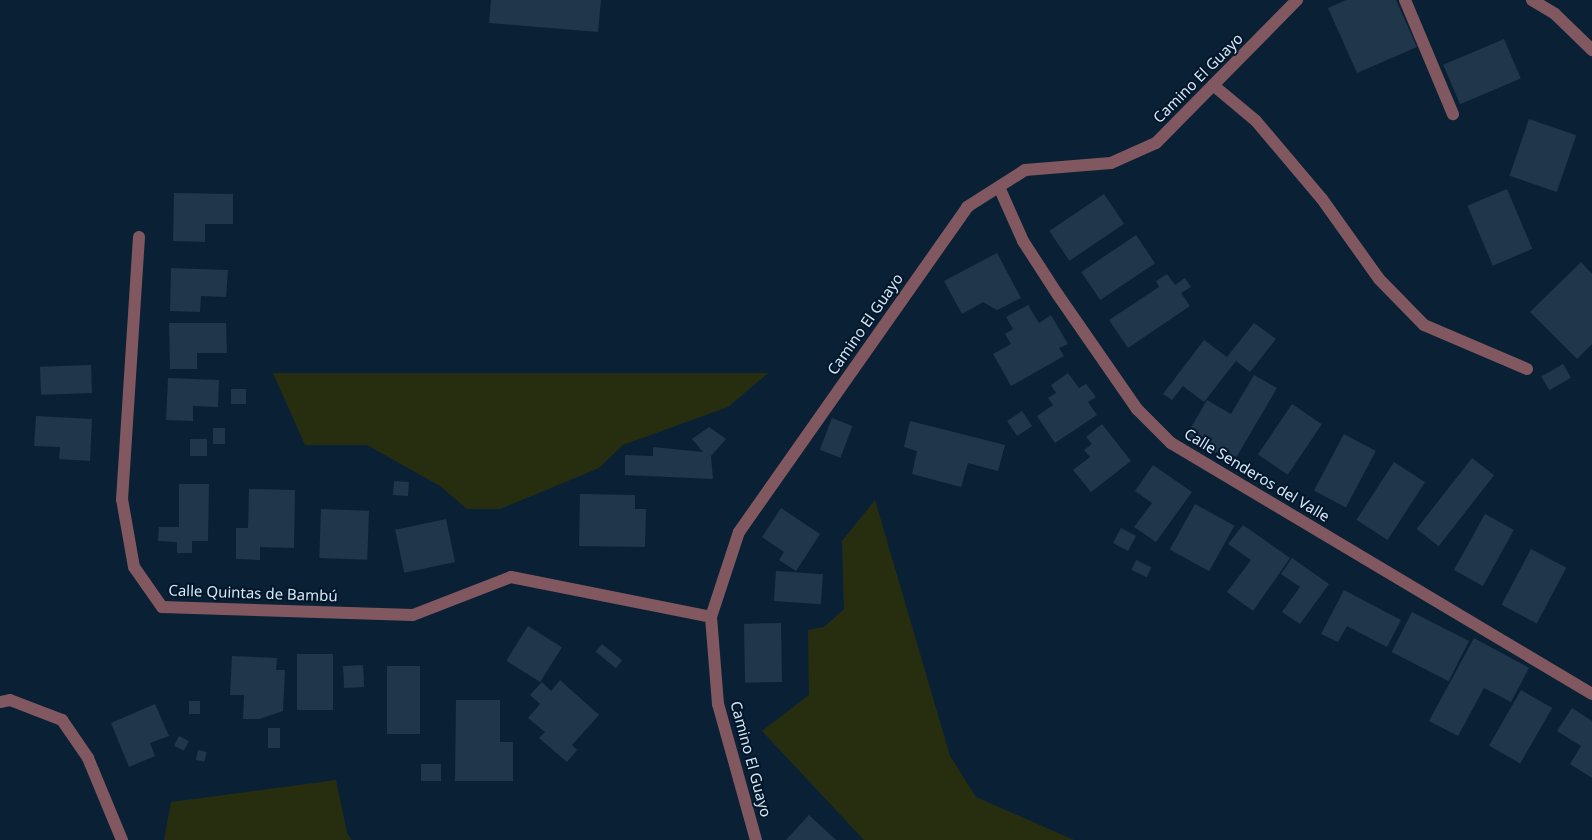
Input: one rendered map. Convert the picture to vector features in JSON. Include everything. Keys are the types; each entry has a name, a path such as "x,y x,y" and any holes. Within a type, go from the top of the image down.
{"street":[{"name":"Camino El Guayo","path":"756,840 718,704 712,617 738,532 967,207 1026,170 1111,163 1156,143 1297,0"},
{"path":"1405,0 1453,114"},
{"path":"1532,0 1555,14 1592,50"},
{"path":"1213,85 1256,121 1322,199 1379,279 1424,325 1527,369"},
{"name":"Calle Senderos del Valle","path":"999,187 1023,241 1058,295 1137,409 1171,443 1592,694"},
{"name":"Calle Quintas de Bambú","path":"139,237 122,500 134,566 162,607 413,615 512,577 712,617"},
{"path":"0,702 10,700 62,720 88,758 122,840"}],"green space":[{"path":"273,373 768,373 728,407 623,445 599,468 500,509 467,509 440,486 367,445 305,445"},
{"path":"875,500 950,756 976,797 1074,840 864,840 762,731 809,695 808,630 824,627 844,609 842,541"},
{"path":"336,780 347,833 352,840 164,840 171,802"}],"building":[{"path":"491,0 601,0 598,32 489,23"},
{"path":"1346,0 1396,0 1417,47 1357,73 1328,8"},
{"path":"1504,39 1521,79 1460,104 1443,65"},
{"path":"1529,119 1576,135 1557,192 1509,176"},
{"path":"1507,189 1532,249 1493,266 1467,206"},
{"path":"174,193 233,194 233,224 205,224 205,242 173,241"},
{"path":"1104,194 1124,224 1069,261 1049,231"},
{"path":"1136,235 1155,263 1100,300 1081,272"},
{"path":"997,253 1021,298 997,310 983,302 962,314 944,281"},
{"path":"1581,262 1592,274 1592,344 1577,359 1530,312"},
{"path":"171,268 228,270 226,297 201,296 200,312 170,311"},
{"path":"1167,274 1175,285 1185,278 1191,287 1181,293 1190,306 1128,348 1109,320 1159,287 1156,281"},
{"path":"1028,305 1039,323 1051,315 1068,344 1059,348 1064,356 1011,386 993,354 1011,344 1005,334 1013,329 1006,317"},
{"path":"169,323 226,323 227,353 197,353 197,369 170,369"},
{"path":"1254,323 1276,339 1250,372 1236,361 1204,402 1183,386 1172,400 1163,394 1204,340 1227,357"},
{"path":"1563,364 1571,378 1549,390 1541,376"},
{"path":"91,365 92,393 41,395 40,367"},
{"path":"1068,373 1079,388 1086,384 1096,397 1088,402 1097,415 1055,443 1037,416 1053,405 1048,398 1056,393 1051,385"},
{"path":"1254,375 1277,388 1233,463 1186,436 1207,400 1231,414"},
{"path":"168,378 219,380 218,407 193,406 193,421 166,420"},
{"path":"231,389 246,389 246,404 231,404"},
{"path":"1292,404 1322,424 1288,475 1258,455"},
{"path":"1022,411 1032,426 1017,436 1007,421"},
{"path":"36,416 92,419 90,461 59,459 60,447 34,446"},
{"path":"832,418 853,426 840,458 820,450"},
{"path":"910,421 1005,445 998,471 968,463 961,487 912,474 917,451 904,447"},
{"path":"1102,424 1131,461 1091,492 1073,470 1090,457 1084,450 1092,444 1086,437"},
{"path":"709,427 726,439 711,456 713,479 625,475 625,455 653,456 653,447 703,452 692,439"},
{"path":"213,428 225,428 225,444 213,444"},
{"path":"1344,434 1376,451 1346,507 1314,491"},
{"path":"190,439 207,439 207,456 190,456"},
{"path":"1472,458 1494,475 1439,546 1417,529"},
{"path":"1394,462 1425,482 1387,540 1356,520"},
{"path":"1153,465 1192,492 1156,542 1134,527 1152,503 1135,491"},
{"path":"394,481 409,482 408,496 393,495"},
{"path":"179,484 209,484 208,541 192,541 192,553 177,553 177,542 158,541 159,527 179,527"},
{"path":"249,489 295,490 294,548 260,547 260,560 236,559 236,528 248,528"},
{"path":"580,494 635,495 635,509 646,509 645,547 579,546"},
{"path":"1195,504 1234,526 1209,571 1170,549"},
{"path":"781,508 820,534 796,571 779,560 784,552 762,537"},
{"path":"321,509 369,511 367,560 319,558"},
{"path":"1485,514 1514,530 1483,586 1454,570"},
{"path":"446,519 455,562 404,573 395,530"},
{"path":"1243,525 1290,558 1253,611 1227,592 1251,560 1228,544"},
{"path":"1121,528 1136,536 1128,551 1113,543"},
{"path":"1531,549 1566,568 1537,623 1501,605"},
{"path":"1292,558 1329,584 1300,624 1282,612 1300,587 1281,574"},
{"path":"1136,560 1151,567 1147,577 1131,570"},
{"path":"776,571 823,574 821,604 774,601"},
{"path":"1344,590 1401,620 1387,647 1347,626 1338,642 1321,634"},
{"path":"1412,612 1469,641 1449,681 1392,652"},
{"path":"781,623 782,682 745,683 744,624"},
{"path":"528,626 562,647 540,682 506,661"},
{"path":"1474,638 1529,668 1511,702 1484,688 1458,736 1429,721"},
{"path":"602,644 622,660 616,668 596,652"},
{"path":"297,654 333,654 333,710 297,710"},
{"path":"232,656 277,658 276,670 285,670 283,711 259,719 243,719 244,695 230,695"},
{"path":"363,665 364,687 344,688 343,666"},
{"path":"387,666 420,666 420,734 387,734"},
{"path":"560,680 599,715 572,745 577,750 567,762 539,738 545,732 528,718 540,704 530,695 542,682 551,691"},
{"path":"1521,690 1552,708 1520,763 1489,745"},
{"path":"456,700 500,700 500,742 513,742 513,781 455,781"},
{"path":"189,701 200,701 200,714 189,714"},
{"path":"155,704 169,736 150,743 155,756 129,767 111,723"},
{"path":"1572,708 1592,721 1592,778 1570,764 1581,746 1557,731"},
{"path":"268,728 280,728 280,748 268,748"},
{"path":"179,736 189,741 184,751 174,746"},
{"path":"198,750 207,752 205,762 196,760"},
{"path":"421,764 441,764 441,781 421,781"},
{"path":"809,815 836,840 786,840"}]}
